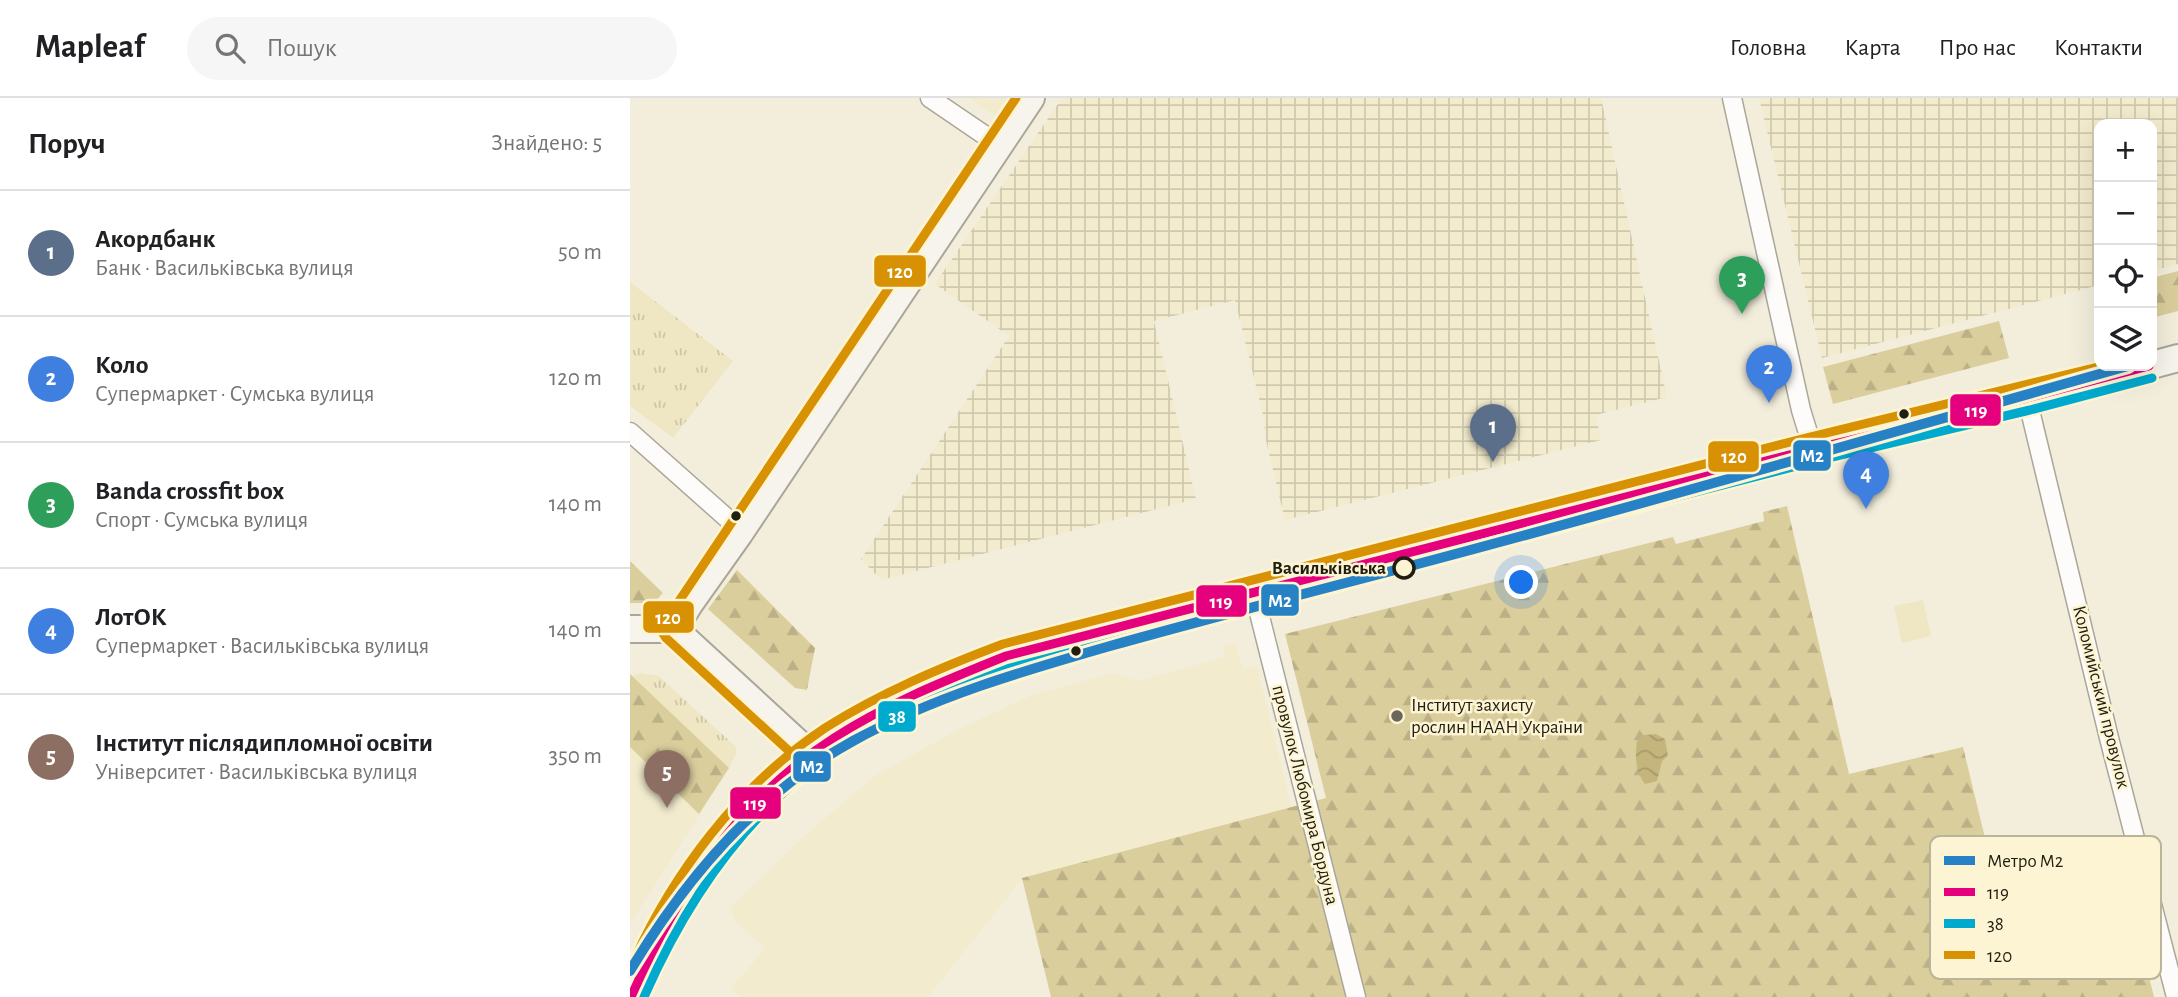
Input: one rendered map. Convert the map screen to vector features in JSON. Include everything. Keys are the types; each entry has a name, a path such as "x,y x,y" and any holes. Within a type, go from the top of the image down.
{"main road":[{"path":"674,629 1031,98"},
{"path":"2157,363 2178,358"},
{"path":"631,997 671,913 701,867 759,799 810,754 937,684 1006,656 2128,371"},
{"path":"630,629 674,629 810,754"}],"street":[{"path":"930,98 999,145"},
{"path":"1732,98 1801,410 1813,449"},
{"name":"Коломийський провулок","path":"2027,398 2134,836"},
{"path":"630,432 729,520 739,534"},
{"name":"провулок Любомира Бордуна","path":"1255,593 1356,997"},
{"name":"Коломийський провулок","path":"2161,939 2176,997"}],"shaded area":[{"path":"969,98 1007,98 995,116"},
{"path":"1062,98 1601,98 1667,397 1596,415 1601,440 1285,520 1235,300 1154,321 1196,499 881,580 861,559 1009,336 935,284"},
{"path":"1759,98 2178,98 2178,264 2157,270 2157,119 2094,119 2094,286 1822,358"},
{"path":"1235,643 1243,669 1257,666 1338,997 1051,997 1022,879 928,997 741,997 731,988 765,949 736,922 730,908 800,840 874,776 955,731 1032,695 1114,673 1137,681 1225,657 1223,646"},
{"path":"630,674 729,768 630,924"}],"green space":[{"path":"2178,271 2178,311 2157,317 2157,277"},
{"path":"630,282 733,361 673,438 630,406"},
{"path":"1999,321 2009,358 1833,404 1823,367"},
{"path":"1787,506 1849,774 1963,747 1985,836 1930,836 1930,979 2150,979 2154,997 1051,997 1022,878 1326,798 1285,634 1673,537 1676,544 1764,521 1763,512"},
{"path":"630,561 663,593 654,603 630,603"},
{"path":"737,570 815,648 807,690 795,688 708,609"},
{"path":"1923,600 1931,636 1902,643 1894,606"},
{"path":"641,673 659,676 735,746 737,752 729,768 632,676"},
{"path":"630,674 729,768 699,814 630,747"}],"water":[{"path":"1656,734 1665,739 1668,756 1662,761 1657,781 1645,784 1639,774 1637,741 1644,735"}],"metro line":[{"name":"M2","path":"630,971 651,937 700,872 755,812 818,762 853,741 947,698 1012,675 1110,646 1582,520 2110,371"}],"transit line":[{"name":"120","path":"802,763 666,638 662,632 663,625 1016,98"},
{"name":"120","path":"630,969 666,899 687,866 736,805 764,777 793,751 846,715 889,692 957,662 1003,644 1810,437 2094,368"},
{"name":"119","path":"631,997 668,922 690,886 713,852 768,790 800,762 854,725 962,674 1006,656 1813,449 2130,371"},
{"name":"38","path":"644,997 680,925 723,859 748,828 776,800 838,750 922,704 1010,668 1816,461 2152,378"}],"place":[{"name":"Banda crossfit box","path":"1742,314"},
{"name":"Коло","path":"1769,403"},
{"name":"Акордбанк","path":"1493,462"},
{"name":"ЛотОК","path":"1866,509"},
{"name":"Васильківська","path":"1404,568"},
{"name":"Інститут захисту рослин НААН України","path":"1397,716"},
{"name":"Інститут післядипломної освіти","path":"667,808"}]}
